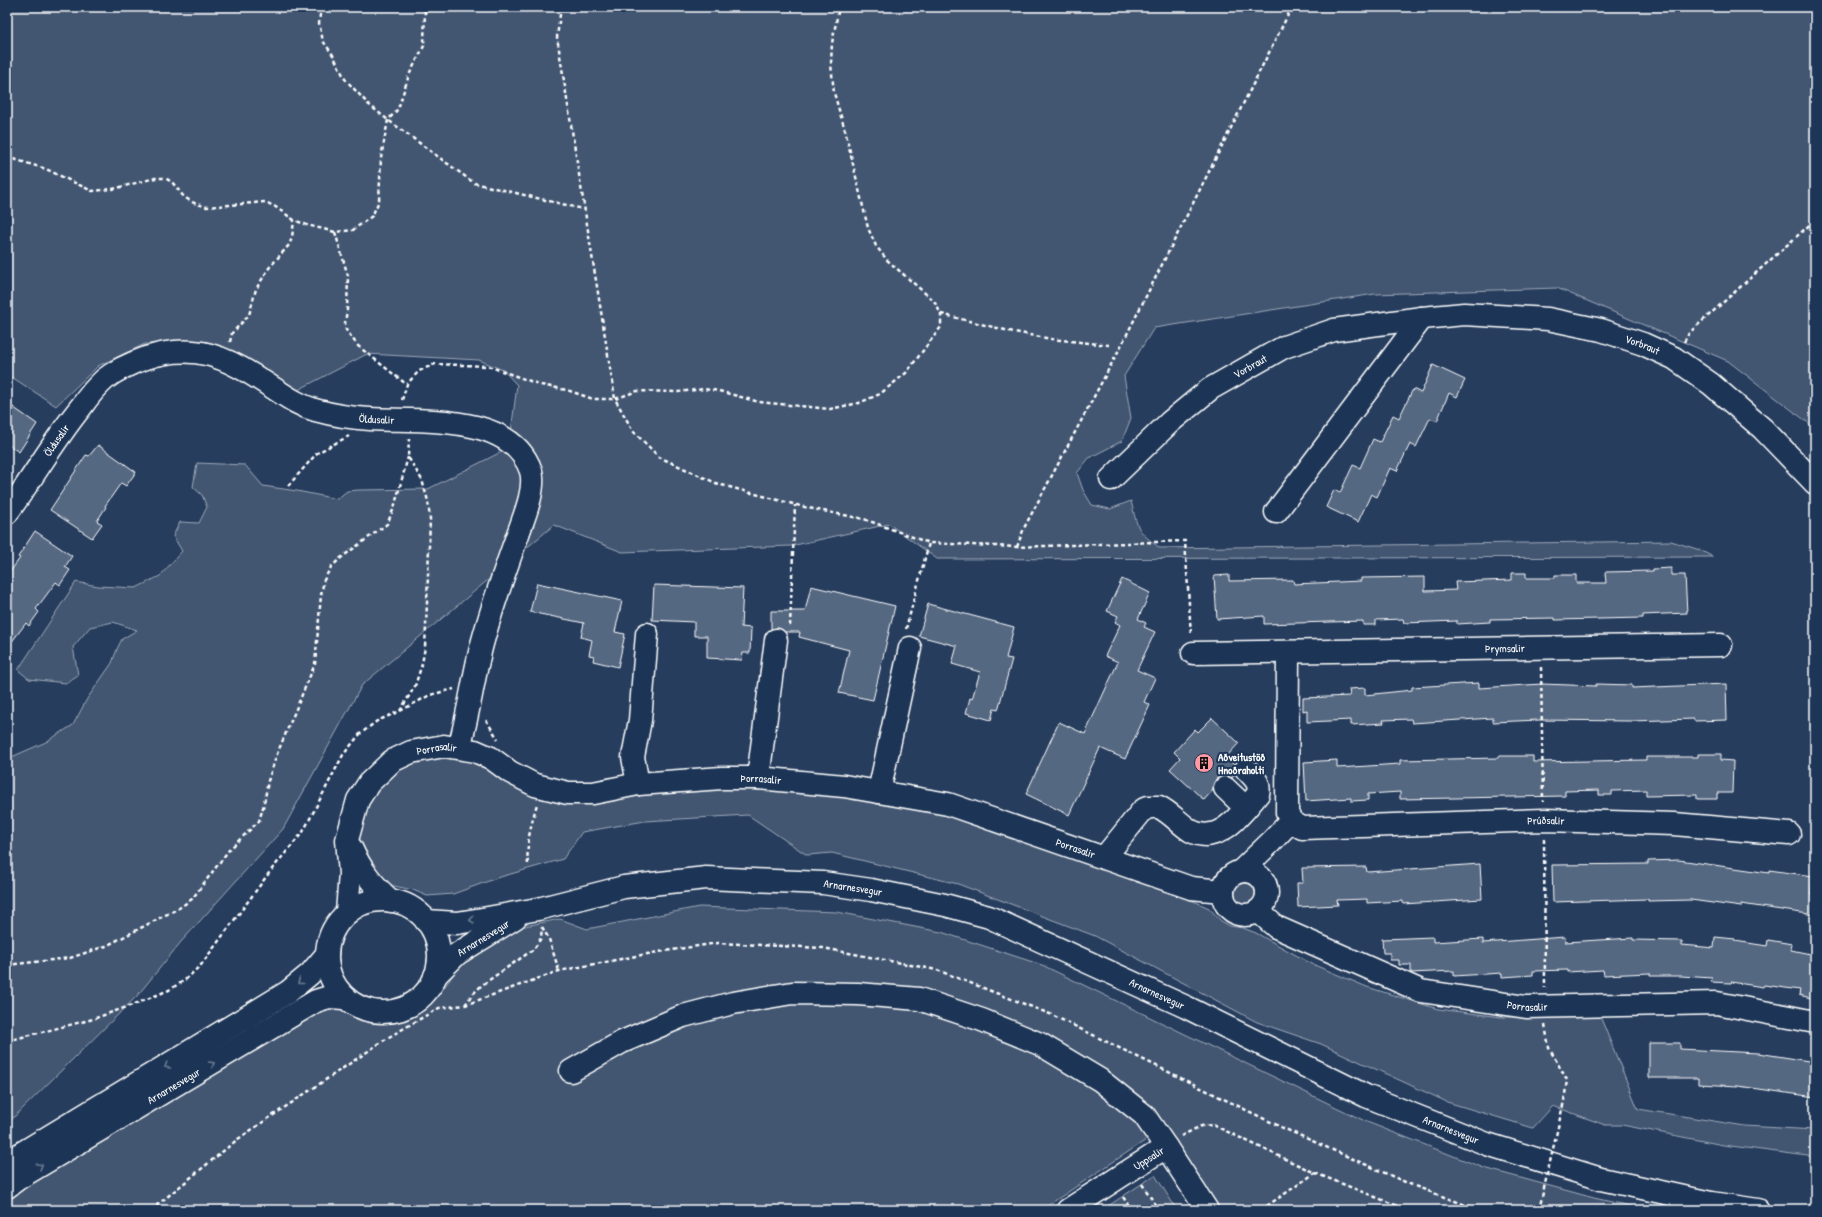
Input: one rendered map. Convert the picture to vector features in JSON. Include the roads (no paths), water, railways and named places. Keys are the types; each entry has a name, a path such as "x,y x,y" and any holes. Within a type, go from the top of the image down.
{"street":[{"name":"Vorbraut","path":"1110,480 1170,422 1210,389 1284,347 1334,330 1464,314 1548,319 1601,330 1643,344 1674,358 1711,384 1763,429 1815,483"},
{"path":"1276,512 1422,318"},
{"name":"Öldusalir","path":"11,498 66,425 105,378 125,366 171,352 197,352 225,358 294,402 315,410 340,416 370,419 407,419 472,426 503,437 524,456 532,474 531,492 525,516 482,644 465,728 459,748"},
{"path":"638,784 633,757 646,720 648,686 647,634"},
{"path":"758,778 783,636"},
{"name":"Þrymsalir","path":"1193,653 1721,645"},
{"path":"879,792 910,648"},
{"path":"1288,652 1287,813 1296,824"},
{"name":"Þorrasalir","path":"347,913 350,873 347,840 358,800 369,783 392,761 411,752 430,747 459,748 475,751 491,758 510,772 535,785 568,793 593,793 638,784 722,778 758,778 844,786 948,804 1191,888 1222,891"},
{"path":"1104,858 1142,811 1148,807 1160,807 1193,831 1209,834 1226,828 1258,794 1258,782 1246,768"},
{"path":"1226,788 1246,808"},
{"name":"Þrúðsalir","path":"1296,824 1545,820 1674,824 1789,834"},
{"path":"1241,871 1253,872 1262,878 1268,892 1264,906 1252,915 1237,914 1226,905 1222,891 1228,878 1241,871 1271,842 1296,824"},
{"path":"1262,878 1296,824"},
{"path":"347,840 360,867 371,882 391,901"},
{"name":"Arnarnesvegur","path":"426,921 457,922 538,909 624,887 706,878 823,883 871,890 945,905 988,917 1186,1007 1366,1096 1487,1144 1600,1179 1711,1203 1758,1210"},
{"path":"391,901 404,905 416,912 426,921 434,934 438,947 438,962 435,976 428,990 417,1001 403,1008 388,1012 372,1012 357,1006 344,998 334,985 328,970 327,954 330,938 337,925 347,913 366,903 391,901"},
{"name":"Arnarnesvegur","path":"435,976 456,954 482,937 518,917 538,909"},
{"name":"Þorrasalir","path":"1258,911 1276,928 1421,991 1526,1007 1717,1003 1815,1022"},
{"name":"Arnarnesvegur","path":"7,1162 282,996 310,974 327,954"},
{"path":"571,1071 622,1042 676,1019 733,1003 792,993 858,994 919,999 982,1020 1040,1044 1094,1076 1144,1115 1166,1146"},
{"name":"Arnarnesvegur","path":"7,1187 19,1178 316,1001 329,997 344,998"},
{"name":"Uppsalir","path":"1068,1210 1166,1146 1207,1210"}],"place":[{"name":"Aðveitustöð Hnoðraholti","path":"1204,763"}]}
